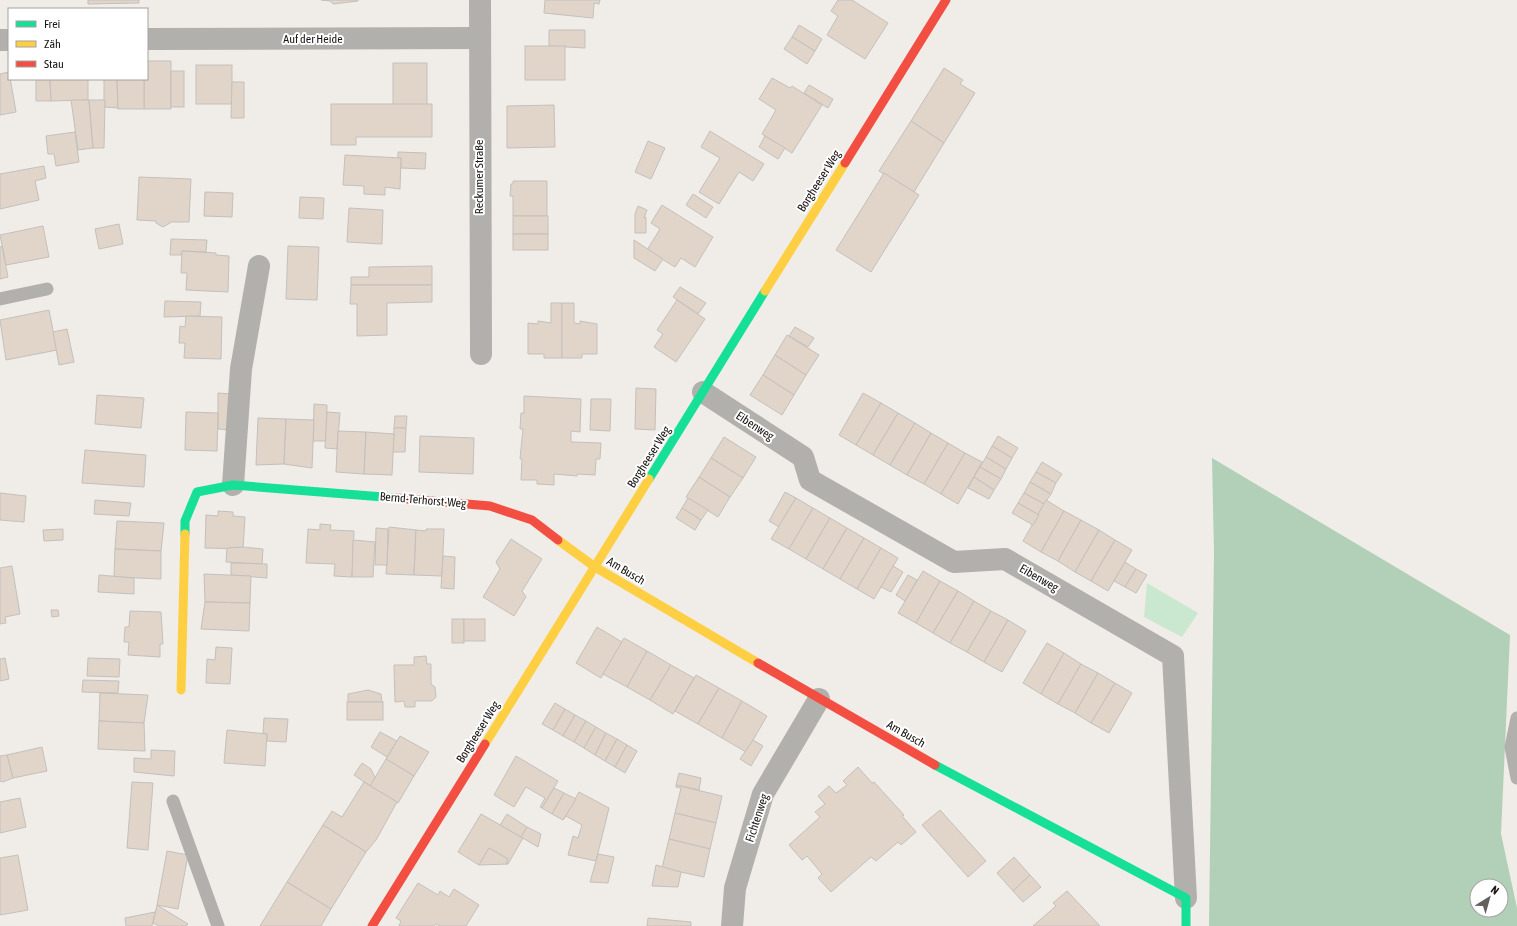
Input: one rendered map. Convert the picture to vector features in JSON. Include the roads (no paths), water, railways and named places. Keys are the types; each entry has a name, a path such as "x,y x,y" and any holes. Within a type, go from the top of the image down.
{"street":[{"name":"Reckumer Straße","path":"480,0 481,354"},
{"name":"Borgheeser Weg","path":"372,926 946,0"},
{"name":"Auf der Heide","path":"148,39 479,38"},
{"path":"233,485 241,368 259,266"},
{"name":"Eibenweg","path":"703,392 803,457 810,480 954,562 1005,559 1173,656 1186,898"},
{"name":"Bernd-Terhorst-Weg","path":"182,690 185,521 197,492 233,485 490,506 532,520 595,567"},
{"name":"Am Busch","path":"595,567 819,699 958,778 1186,898"},
{"name":"Fichtenweg","path":"732,926 735,888 764,794 819,699"},
{"path":"1186,898 1186,926"}],"lane":[{"path":"0,299 47,289"},
{"path":"1517,718 1511,747 1517,778"},
{"path":"172,801 218,926"}]}
